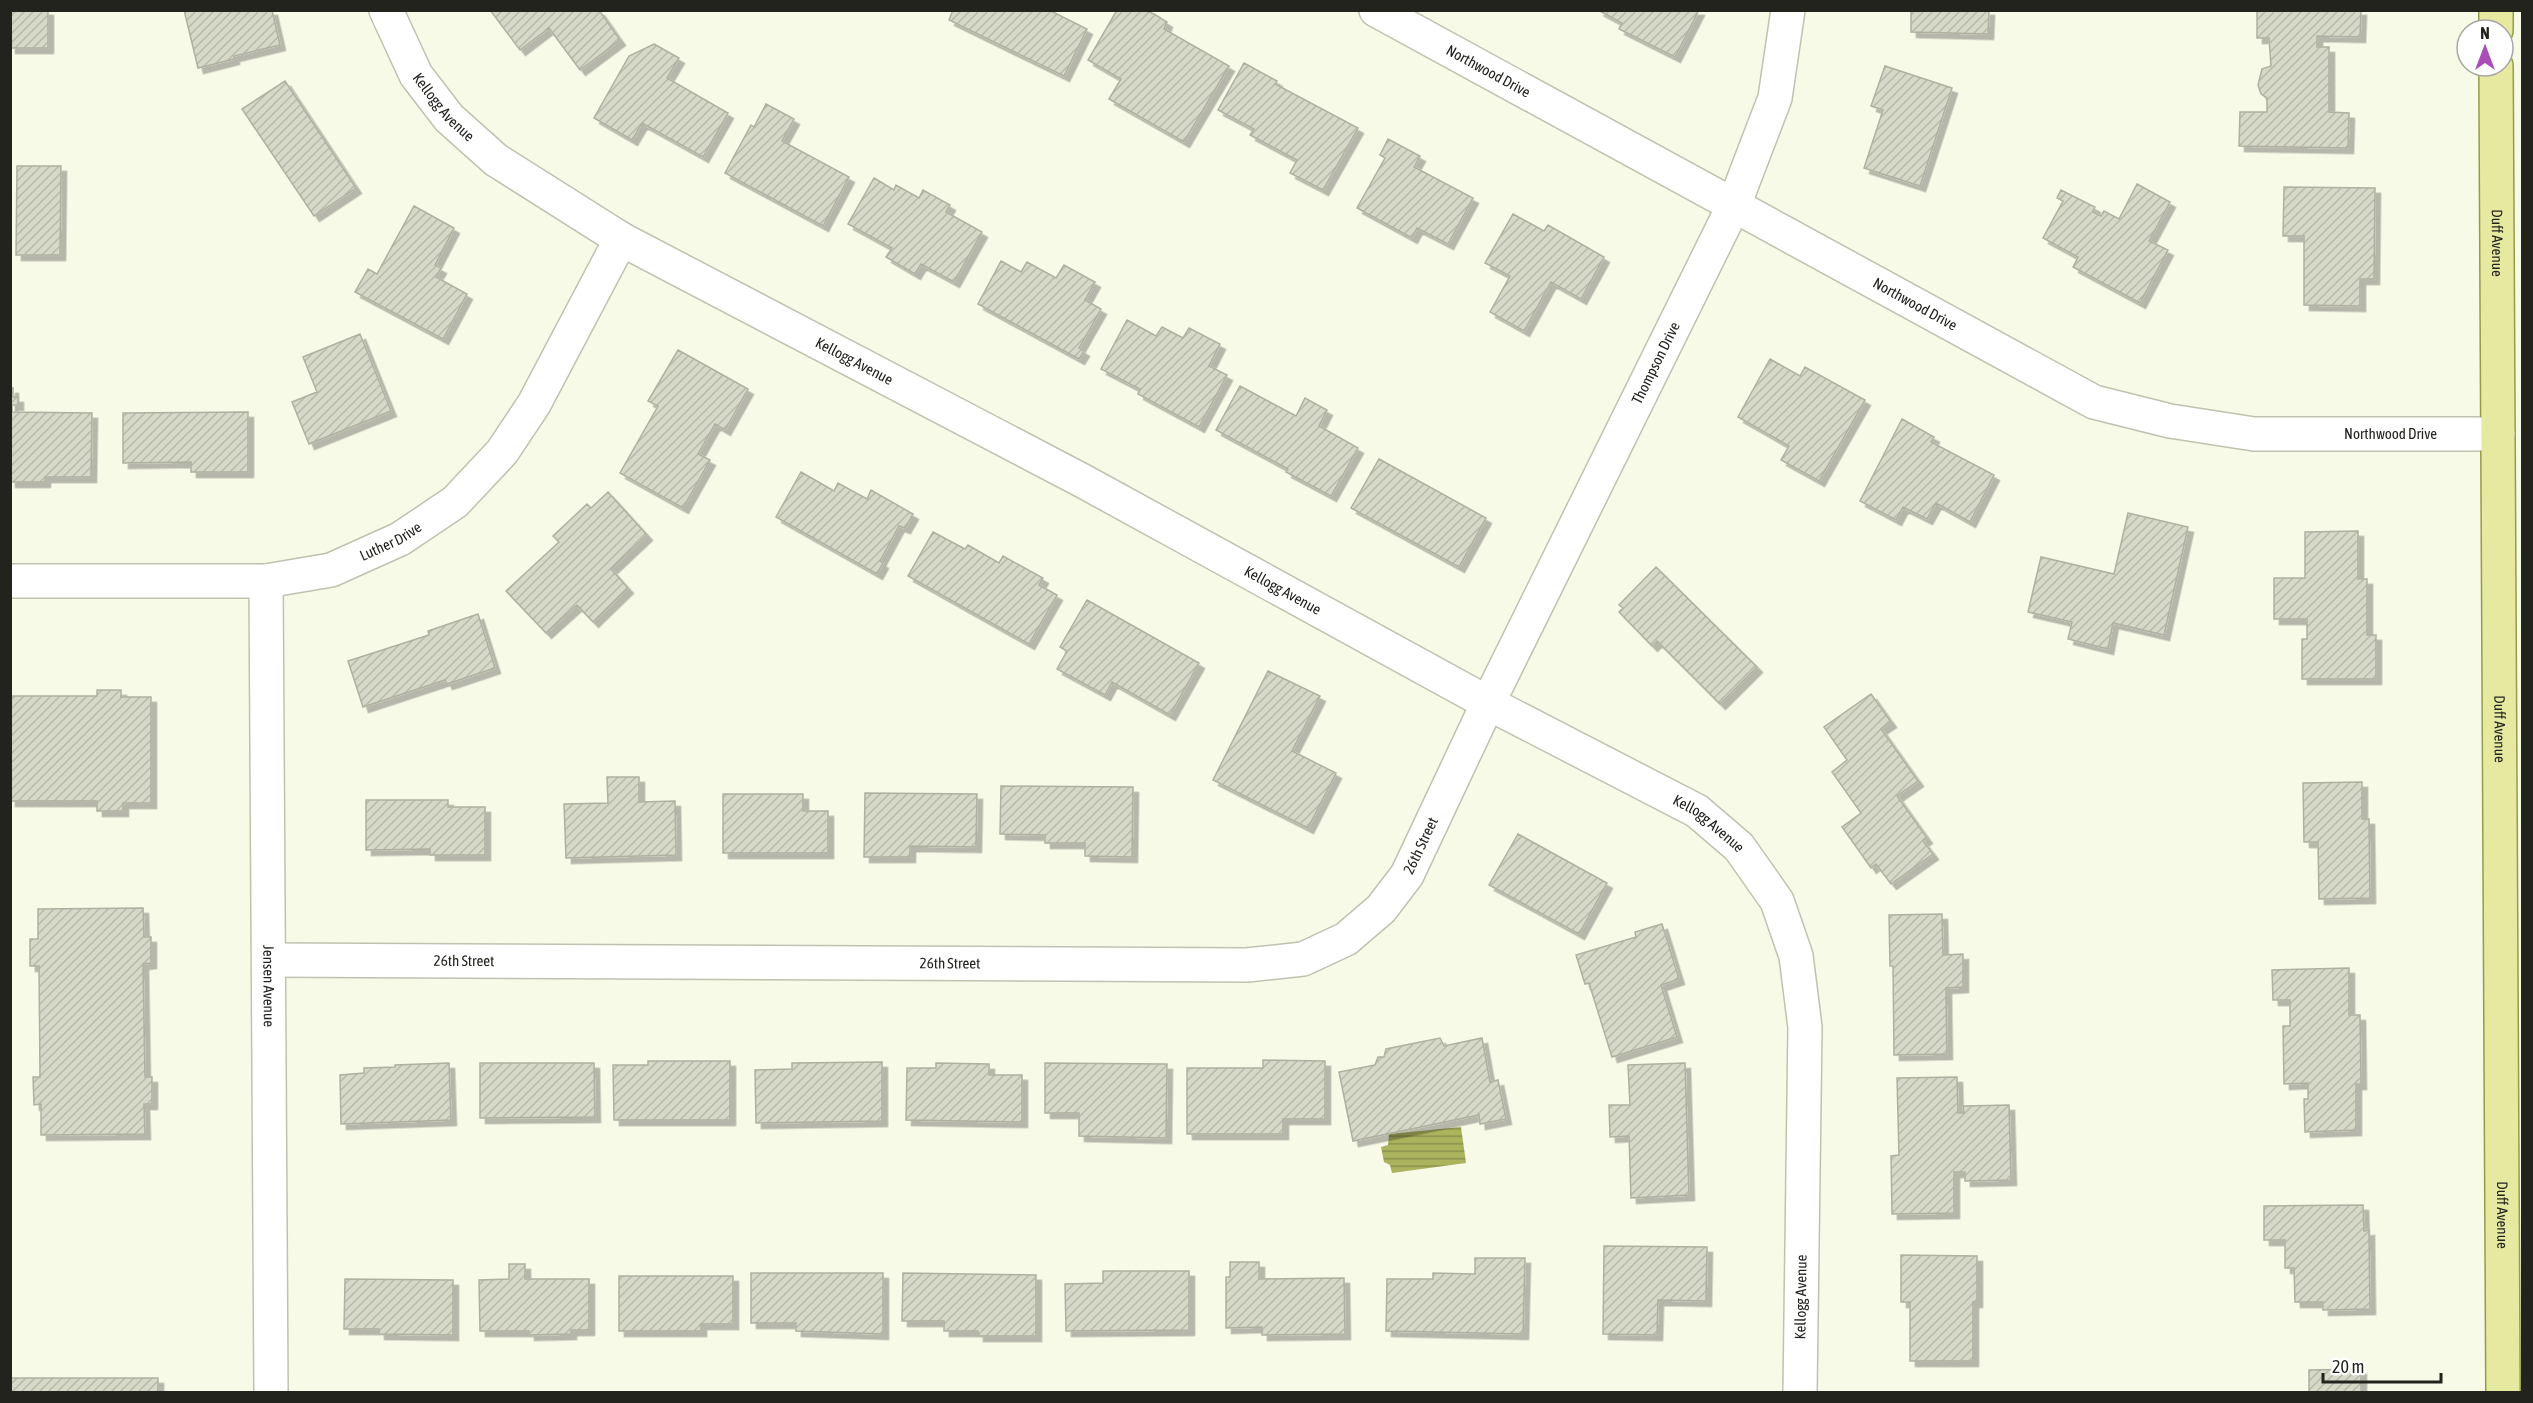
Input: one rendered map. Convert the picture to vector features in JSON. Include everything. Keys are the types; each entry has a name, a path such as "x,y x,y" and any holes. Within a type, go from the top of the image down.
{"main road":[{"name":"Duff Avenue","path":"2496,78 2503,1392"}],"street":[{"name":"Kellogg Avenue","path":"386,10 416,75 449,118 496,160 621,239 1083,481 1488,703 1697,811 1739,848 1777,901 1796,956 1805,1027 1800,1392"},
{"name":"Northwood Drive","path":"1376,10 2094,402 2170,421 2254,434 2498,434"},
{"name":"Thompson Drive","path":"1488,703 1734,205 1775,98 1788,10"},
{"name":"Luther Drive","path":"10,581 266,581 331,570 400,539 455,502 502,452 534,404 621,239"},
{"name":"Jensen Avenue","path":"266,581 271,1392"},
{"name":"26th Street","path":"269,960 1247,965 1304,959 1346,939 1381,909 1407,875 1488,703"}],"shaded area":[{"path":"1461,1127 1466,1163 1392,1173 1390,1165 1384,1162 1381,1147 1388,1145 1389,1134"}],"building":[{"path":"10,10 48,10 48,48 10,48"},
{"path":"184,10 272,10 280,45 234,56 234,59 198,68"},
{"path":"490,10 599,10 620,40 580,70 549,28 520,50"},
{"path":"953,10 1049,10 1087,29 1064,76 949,20"},
{"path":"1117,10 1144,10 1154,14 1167,22 1164,29 1229,66 1184,142 1109,99 1121,79 1088,60"},
{"path":"1598,10 1699,10 1675,57 1619,29 1622,23"},
{"path":"1911,10 1989,10 1988,34 1911,32"},
{"path":"2257,10 2361,10 2360,37 2317,36 2317,47 2329,47 2329,112 2349,113 2348,148 2239,146 2240,112 2267,112 2267,98 2261,94 2258,85 2262,69 2271,66 2269,38 2257,38"},
{"path":"654,44 679,58 667,78 728,113 703,157 642,123 632,140 594,118 629,56"},
{"path":"1244,63 1277,81 1275,84 1358,128 1323,190 1290,173 1297,160 1250,135 1254,129 1218,110"},
{"path":"1885,66 1952,88 1920,186 1864,168 1883,110 1871,106"},
{"path":"285,81 356,188 314,216 242,109"},
{"path":"766,104 794,119 782,141 849,177 823,226 725,173 751,125 754,127"},
{"path":"1388,139 1420,156 1414,167 1473,198 1448,244 1417,228 1412,238 1357,208 1385,158 1380,155"},
{"path":"17,166 61,166 60,255 16,255"},
{"path":"874,178 894,190 896,185 919,198 923,190 950,205 946,212 982,232 954,282 921,264 915,274 886,257 892,248 848,224"},
{"path":"2137,184 2170,202 2149,241 2168,250 2140,303 2073,267 2078,257 2043,238 2063,201 2057,198 2061,190 2095,207 2093,212 2101,216 2104,211 2119,219"},
{"path":"2284,187 2375,188 2374,279 2360,279 2360,306 2304,305 2304,236 2283,236"},
{"path":"414,206 454,228 435,265 441,268 436,277 467,294 443,339 355,292 368,269 377,274"},
{"path":"1513,214 1544,231 1548,225 1604,257 1581,299 1551,282 1524,331 1490,312 1510,276 1485,263"},
{"path":"1001,261 1021,272 1027,262 1056,278 1064,265 1095,282 1085,300 1101,309 1079,348 1084,351 1079,359 978,304"},
{"path":"1127,320 1156,336 1162,327 1183,338 1189,328 1220,344 1209,366 1227,375 1199,427 1138,394 1140,389 1101,369"},
{"path":"360,334 391,411 309,444 292,402 317,392 303,357"},
{"path":"678,350 748,389 725,430 715,424 698,454 710,460 683,508 620,473 658,406 648,401"},
{"path":"1770,359 1800,376 1805,367 1865,400 1819,481 1781,460 1789,446 1738,417"},
{"path":"1240,386 1296,416 1305,398 1327,410 1319,426 1358,448 1331,496 1286,472 1288,469 1216,430"},
{"path":"10,388 13,388 13,397 18,397 18,405 12,405 12,412 92,413 91,477 45,477 45,482 10,482"},
{"path":"248,412 248,472 191,472 191,462 123,463 123,413"},
{"path":"1902,419 1934,437 1931,442 1994,475 1970,522 1936,503 1927,519 1903,507 1896,520 1860,501"},
{"path":"1379,459 1486,518 1459,567 1351,508"},
{"path":"801,472 834,491 838,483 867,499 871,490 913,514 905,528 899,526 880,561 883,563 877,574 776,517"},
{"path":"608,492 647,535 611,569 628,588 593,622 577,605 546,633 506,591 559,542 553,536 587,504 591,508"},
{"path":"2128,513 2188,527 2164,635 2113,623 2108,649 2068,639 2072,622 2028,612 2041,557 2114,574"},
{"path":"2358,531 2358,579 2367,579 2367,635 2376,635 2376,679 2302,679 2302,639 2307,639 2307,619 2274,619 2274,578 2305,578 2305,532"},
{"path":"933,532 965,549 968,545 999,563 1003,556 1043,578 1039,585 1057,595 1029,644 908,576"},
{"path":"1656,567 1757,667 1720,704 1657,641 1652,646 1619,612 1623,608 1619,605"},
{"path":"1087,600 1199,663 1170,715 1112,682 1105,695 1057,669 1067,651 1060,647"},
{"path":"478,614 495,668 447,684 445,680 363,707 348,661 429,635 428,631"},
{"path":"1268,671 1320,696 1292,751 1336,773 1308,828 1213,780"},
{"path":"97,690 121,690 121,697 151,697 151,803 123,803 123,811 97,811 97,801 10,801 10,696 97,696"},
{"path":"1871,694 1891,722 1881,729 1918,781 1897,796 1927,838 1923,841 1933,854 1891,884 1876,864 1871,868 1842,827 1861,813 1832,772 1847,760 1824,727"},
{"path":"607,777 639,777 639,802 675,801 676,855 566,858 564,804 608,803"},
{"path":"2362,782 2362,819 2369,819 2370,898 2319,899 2318,842 2304,842 2303,783"},
{"path":"1001,786 1133,787 1132,857 1085,856 1085,843 1045,843 1045,835 1000,834"},
{"path":"865,793 977,794 976,847 910,846 910,857 864,857"},
{"path":"723,794 803,794 803,811 828,811 828,853 723,853"},
{"path":"366,800 448,800 448,807 485,807 485,855 430,855 430,849 366,850"},
{"path":"1518,834 1607,883 1579,934 1489,885"},
{"path":"143,908 144,937 151,937 151,963 143,964 145,1077 152,1077 152,1104 144,1104 145,1134 41,1135 41,1104 34,1105 33,1077 40,1077 39,966 30,966 30,939 38,939 38,909"},
{"path":"1942,914 1943,955 1963,954 1963,987 1946,988 1947,1054 1894,1055 1893,966 1890,966 1889,915"},
{"path":"1662,924 1679,979 1661,985 1677,1037 1612,1057 1589,983 1585,984 1576,955 1636,937 1635,932"},
{"path":"2349,968 2349,1015 2360,1015 2361,1084 2356,1084 2356,1130 2305,1132 2304,1099 2308,1099 2308,1083 2284,1084 2283,1026 2290,1026 2290,1000 2273,1000 2272,970"},
{"path":"1440,1038 1444,1046 1482,1038 1490,1082 1498,1080 1506,1119 1480,1124 1479,1115 1353,1141 1339,1072 1375,1065 1378,1057 1384,1057 1386,1049"},
{"path":"1263,1060 1325,1061 1325,1119 1283,1119 1283,1134 1187,1134 1187,1068 1263,1068"},
{"path":"648,1061 730,1061 730,1120 614,1120 613,1065 648,1065"},
{"path":"882,1062 882,1121 756,1123 755,1070 792,1069 792,1063"},
{"path":"449,1063 451,1120 341,1124 340,1075 364,1073 364,1068"},
{"path":"480,1063 594,1063 595,1117 480,1118"},
{"path":"936,1063 989,1064 989,1075 1022,1075 1022,1122 906,1120 907,1068 936,1068"},
{"path":"1045,1063 1167,1064 1166,1138 1079,1136 1079,1113 1045,1113"},
{"path":"1685,1063 1689,1195 1631,1198 1629,1136 1610,1137 1609,1105 1630,1105 1628,1065"},
{"path":"1957,1077 1958,1113 1964,1113 1963,1106 2009,1105 2011,1180 1965,1181 1965,1172 1954,1172 1954,1213 1892,1214 1891,1156 1899,1155 1897,1078"},
{"path":"2363,1205 2364,1231 2369,1230 2370,1309 2323,1310 2323,1302 2295,1302 2294,1268 2285,1268 2285,1240 2264,1240 2264,1206"},
{"path":"1604,1246 1707,1247 1706,1301 1658,1300 1657,1335 1603,1334"},
{"path":"1901,1255 1977,1256 1977,1302 1973,1302 1973,1361 1910,1361 1910,1302 1901,1302"},
{"path":"1475,1258 1525,1258 1523,1334 1386,1331 1387,1279 1433,1279 1433,1273 1475,1274"},
{"path":"1230,1262 1259,1262 1259,1279 1344,1278 1345,1334 1262,1335 1262,1327 1226,1328 1226,1277 1230,1277"},
{"path":"509,1264 525,1264 525,1279 589,1279 589,1330 571,1330 571,1334 529,1335 529,1331 480,1331 479,1280 509,1279"},
{"path":"1103,1271 1189,1271 1189,1330 1066,1331 1065,1284 1103,1283"},
{"path":"751,1273 883,1273 883,1334 796,1331 796,1323 751,1323"},
{"path":"903,1273 1036,1275 1036,1336 978,1336 978,1331 944,1331 944,1321 902,1321"},
{"path":"619,1276 733,1276 733,1324 701,1324 701,1331 619,1331"},
{"path":"345,1279 453,1280 453,1335 379,1334 379,1329 344,1329"},
{"path":"2361,1369 2361,1392 2309,1392 2309,1370"},
{"path":"10,1378 158,1378 158,1392 10,1392"}]}
